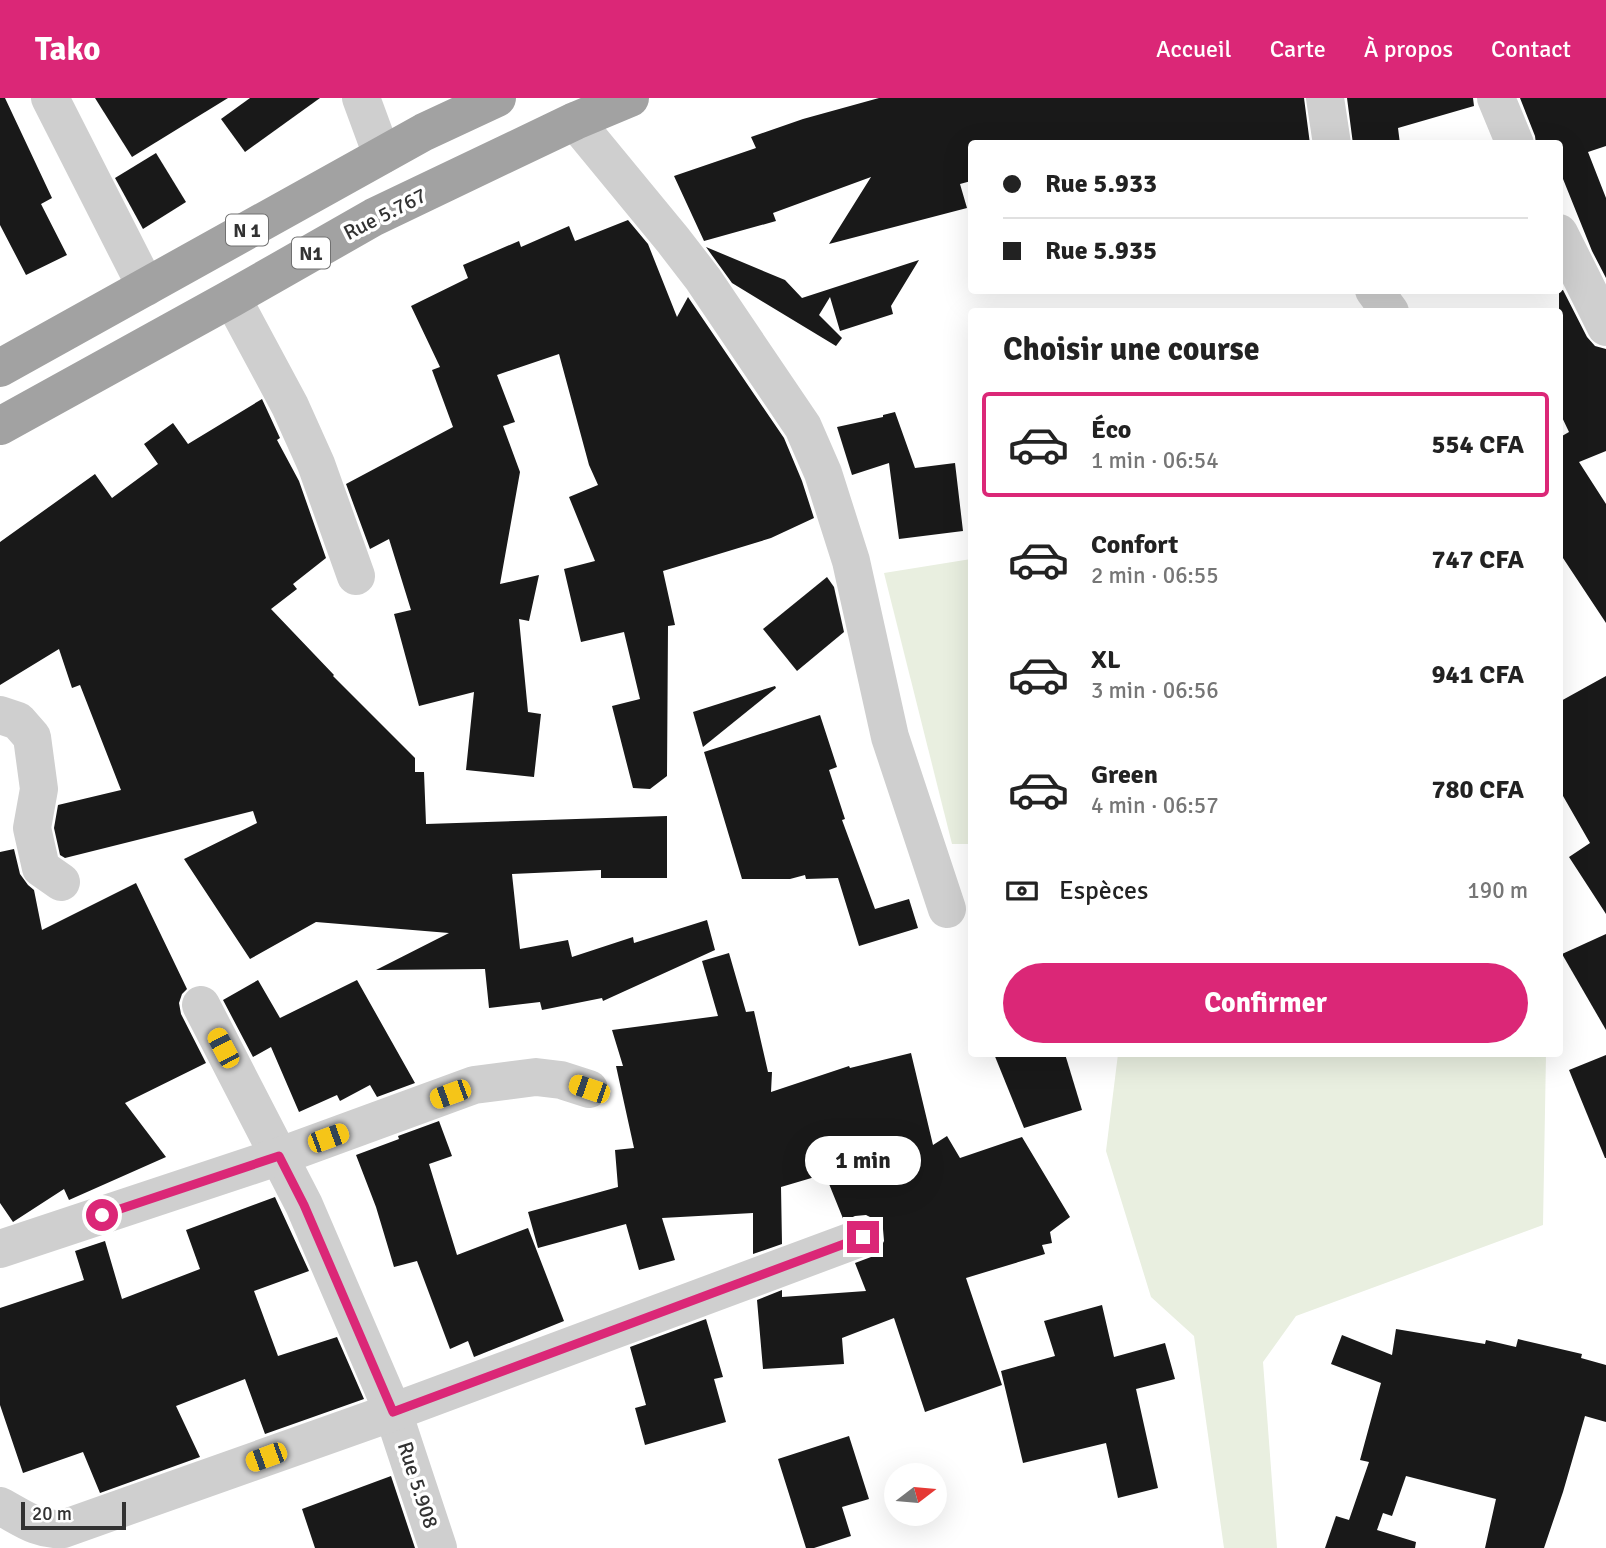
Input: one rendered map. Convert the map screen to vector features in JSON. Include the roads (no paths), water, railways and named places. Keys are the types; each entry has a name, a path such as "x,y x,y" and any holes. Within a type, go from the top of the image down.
{"highway":[{"name":"N 1","path":"0,368 424,132 497,98"},
{"name":"Rue 5.767","path":"0,425 374,217 575,121 630,98"}],"street":[{"path":"50,98 145,287"},
{"path":"361,98 382,155"},
{"path":"1325,98 1331,140"},
{"path":"1496,98 1513,140"},
{"path":"575,121 703,279 803,427 823,473 851,561 890,737 947,909"},
{"path":"1563,241 1606,327"},
{"path":"232,298 290,405 316,464 356,576"},
{"path":"0,715 18,721 32,737 39,789 32,828 41,868 61,882"},
{"name":"Rue 5.908","path":"201,1004 304,1205 393,1412 438,1548"},
{"path":"0,1249 279,1156 474,1085 536,1077 561,1080 589,1089"},
{"path":"0,1506 38,1527 63,1529 393,1412 863,1237"}]}
